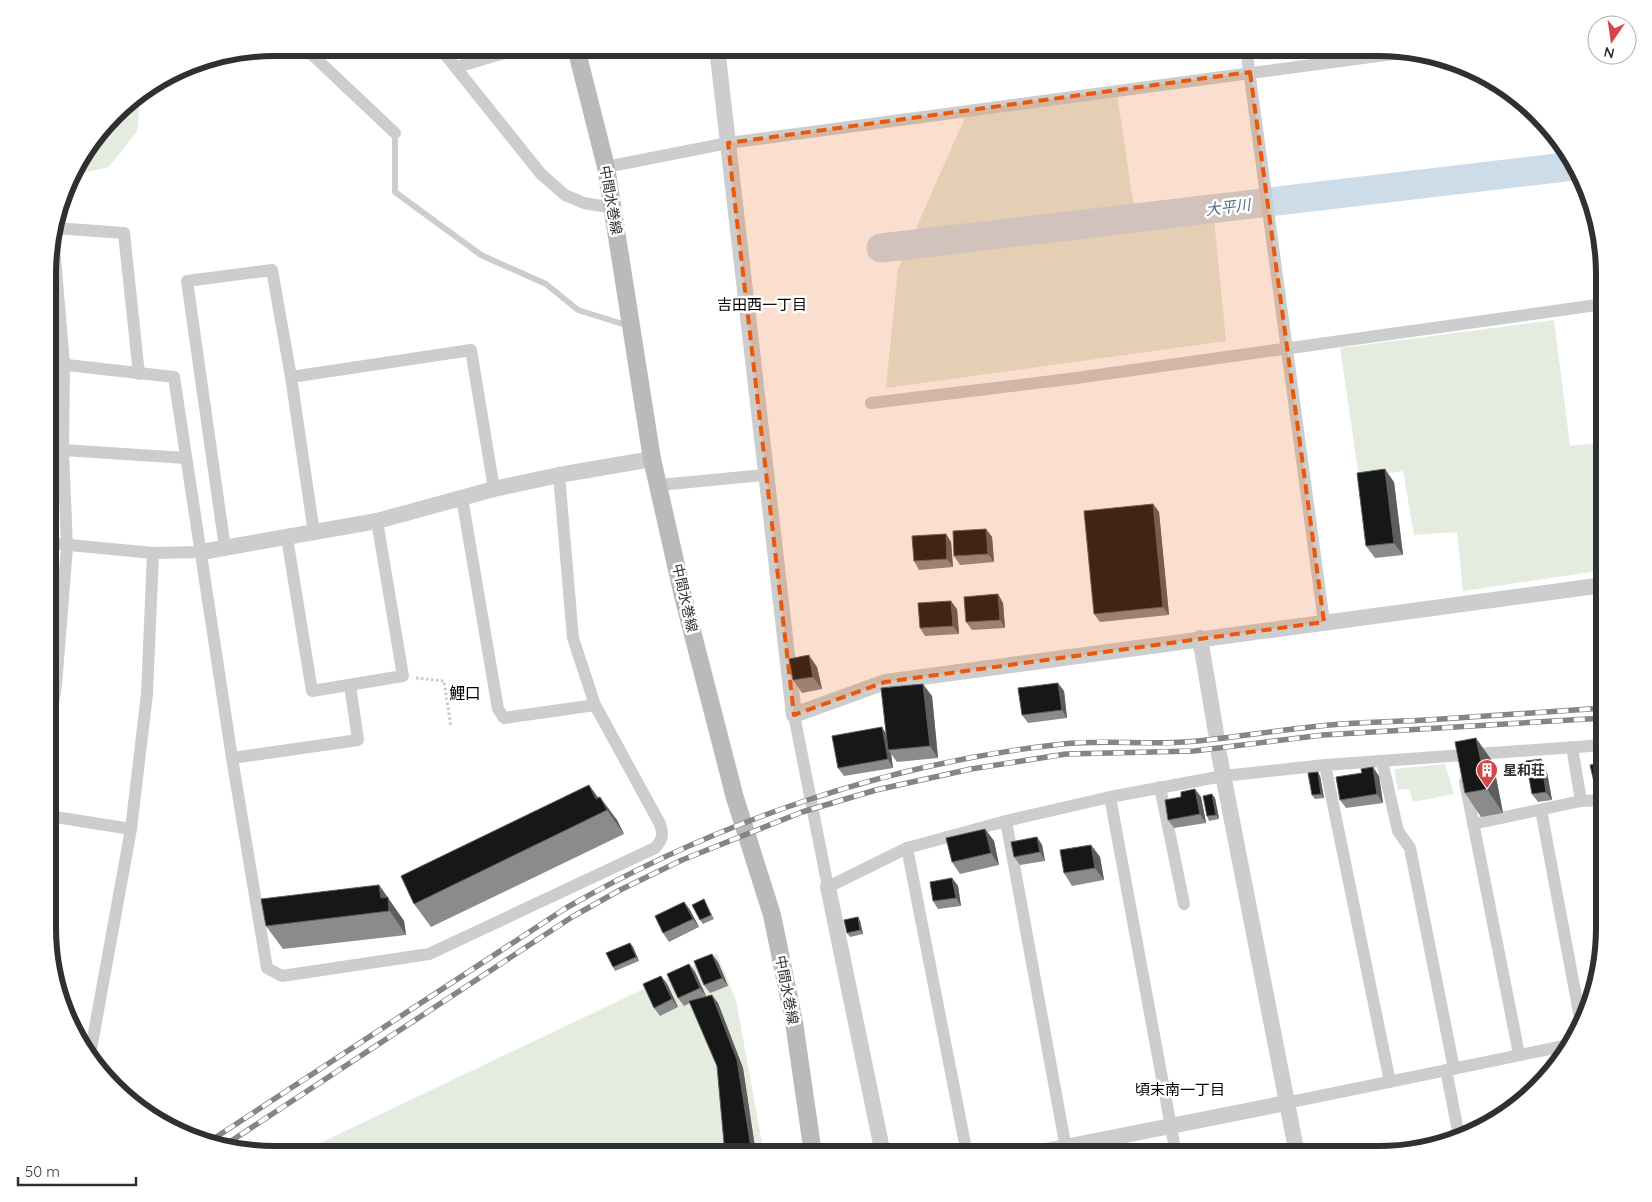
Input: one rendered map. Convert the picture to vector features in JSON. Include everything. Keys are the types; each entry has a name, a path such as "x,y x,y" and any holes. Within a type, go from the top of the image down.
{"main road":[{"name":"中間水巻線","path":"578,56 606,167 614,208 630,326 652,459 735,798 772,915 794,1022 813,1146"}],"street":[{"path":"313,56 395,133"},
{"path":"447,56 541,174 565,194 584,202 614,208"},
{"path":"457,67 494,56"},
{"path":"718,56 794,716 881,1146"},
{"path":"1247,56 1324,622"},
{"path":"606,167 728,143 1376,56"},
{"path":"61,228 124,233 138,374"},
{"path":"225,548 187,281 272,270 291,377 314,533"},
{"path":"56,272 64,364 63,450 66,546 56,685"},
{"path":"872,404 1069,379 1596,305"},
{"path":"291,377 471,350 494,489"},
{"path":"56,363 174,377 232,758 267,968 282,976 429,954 655,848 663,833 660,824 595,705 573,638 559,475"},
{"path":"63,450 186,458"},
{"path":"56,544 152,553 201,552 377,521 494,489 559,475 652,459"},
{"path":"659,485 765,475"},
{"path":"462,498 498,709 504,718 595,705"},
{"path":"287,538 312,691 403,676 377,521"},
{"path":"91,1047 131,829 147,694 152,553"},
{"path":"794,716 885,682 1596,586"},
{"path":"1200,638 1216,733"},
{"path":"232,758 358,740 350,685"},
{"path":"828,887 907,848 1006,821 1160,787 1223,776 1326,764 1596,746"},
{"path":"1572,747 1581,801"},
{"path":"1219,754 1295,1146"},
{"path":"1460,756 1519,1054"},
{"path":"1382,761 1398,831 1410,848 1450,1069 1458,1130"},
{"path":"1326,764 1390,1082"},
{"path":"1160,787 1184,904"},
{"path":"1110,797 1174,1146"},
{"path":"1473,824 1581,801 1596,800"},
{"path":"1541,810 1579,1011"},
{"path":"56,817 131,829"},
{"path":"1006,821 1065,1146"},
{"path":"907,848 965,1146"},
{"path":"1087,1146 1170,1126 1561,1046"}],"lane":[{"path":"395,133 396,192 481,255 546,284 578,310 630,326"}],"path":[{"path":"403,676 444,681 451,727"}],"highlighted area":[{"path":"1250,72 1324,622 885,682 794,715 728,143"}],"shaded area":[{"path":"1261,56 1298,56 1298,58 1261,60"},
{"path":"1117,94 1137,228 1214,219 1226,341 886,388 898,269 967,113"},
{"path":"140,102 137,131 109,167 81,173 110,130"},
{"path":"1554,320 1570,446 1596,443 1596,571 1463,591 1457,532 1414,535 1403,471 1359,477 1340,348"},
{"path":"1445,764 1454,794 1413,802 1409,789 1398,790 1394,769"},
{"path":"717,954 736,1000 763,1146 314,1146"}],"building":[{"path":"1385,469 1394,543 1366,546 1357,473"},
{"path":"1153,504 1163,607 1094,614 1084,511"},
{"path":"986,529 988,554 954,556 953,531"},
{"path":"946,534 947,559 914,561 912,536"},
{"path":"998,594 1000,620 966,622 964,597"},
{"path":"951,601 953,626 920,628 918,603"},
{"path":"809,655 813,677 793,680 789,659"},
{"path":"1058,683 1062,710 1022,715 1018,688"},
{"path":"923,684 930,746 888,750 881,688"},
{"path":"882,727 888,759 838,768 832,736"},
{"path":"1476,738 1487,789 1465,793 1455,742"},
{"path":"1541,759 1546,792 1532,794 1526,761"},
{"path":"1596,764 1596,782 1594,782 1590,765"},
{"path":"1373,767 1377,794 1340,800 1336,777 1362,773 1361,769"},
{"path":"1318,772 1321,794 1312,795 1308,773"},
{"path":"589,785 596,799 600,797 607,810 414,904 401,876"},
{"path":"1195,789 1200,814 1168,820 1165,800 1181,797 1181,792"},
{"path":"1212,794 1216,815 1207,816 1203,796"},
{"path":"985,829 991,853 952,862 946,838"},
{"path":"1037,837 1040,852 1014,857 1011,842"},
{"path":"1091,845 1095,868 1064,873 1060,850"},
{"path":"952,878 956,898 933,901 930,882"},
{"path":"379,885 381,898 388,897 389,911 266,926 261,899"},
{"path":"704,899 711,915 700,920 692,905"},
{"path":"684,902 693,919 663,933 655,916"},
{"path":"858,917 860,930 847,933 844,920"},
{"path":"630,943 636,957 613,967 606,953"},
{"path":"712,954 722,978 704,985 694,961"},
{"path":"689,964 700,988 678,998 667,974"},
{"path":"661,976 672,999 654,1008 643,984"},
{"path":"712,995 737,1060 751,1146 724,1146 717,1066 689,1001"}],"waterway":[{"name":"大平川","path":"881,248 1568,167"}],"railway":[{"path":"216,1137 566,908 684,848 806,800 869,781 933,765 1063,744 1180,742 1333,725 1596,709"},
{"path":"230,1142 572,917 620,890 682,860 802,812 876,790 971,769 1066,754 1194,751 1323,735 1596,718"}],"place":[{"name":"星和荘","path":"1487,789"}],"district":[{"name":"吉田西一丁目","path":"762,304"},
{"name":"鯉口","path":"465,693"},
{"name":"頃末南一丁目","path":"1180,1089"}]}
